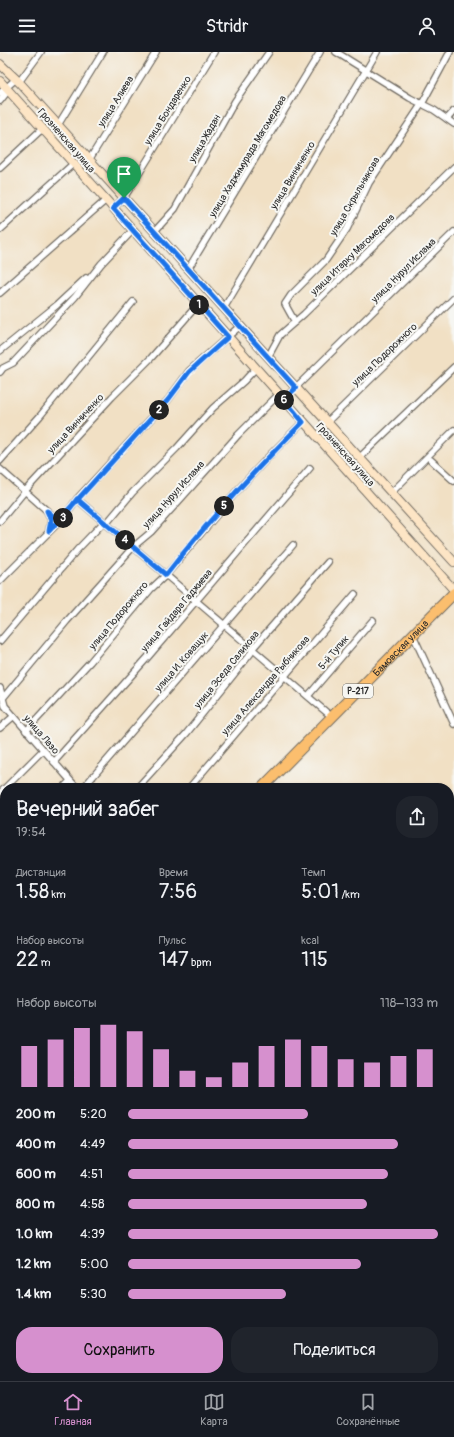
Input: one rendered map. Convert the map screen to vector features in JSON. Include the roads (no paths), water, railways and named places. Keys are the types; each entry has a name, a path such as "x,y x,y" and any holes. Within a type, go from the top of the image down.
{"highway":[{"name":"Бамовская улица","path":"267,783 454,593"}],"street":[{"path":"0,101 7,92 4,90 17,80 41,52"},
{"path":"58,125 103,52"},
{"name":"улица Алиева","path":"89,160 156,52"},
{"name":"улица Бондаренко","path":"113,208 124,198 214,52"},
{"name":"улица Жадан","path":"154,232 175,209 236,101 269,52"},
{"name":"улица Хаджимурада Магомедова","path":"188,269 320,52"},
{"path":"336,52 365,71 434,110 454,124"},
{"name":"улица Винниченко","path":"224,308 377,52"},
{"name":"улица Скрыльникова","path":"295,322 285,304 291,295 326,260 347,229 369,183 422,104 450,52"},
{"name":"Грозненская улица","path":"0,64 17,80 454,562"},
{"name":"Грозненская улица","path":"0,81 4,90 43,128 454,590"},
{"path":"447,119 454,111"},
{"path":"0,168 43,128"},
{"path":"0,230 74,163"},
{"name":"улица Итарку Магомедова","path":"268,357 280,335 454,167"},
{"path":"0,293 106,200"},
{"path":"0,351 57,305 101,264 133,230"},
{"name":"улица Нурул Ислама","path":"3,698 67,621 133,547 151,532 233,441 281,397 296,388 454,232"},
{"path":"0,372 3,368 13,364 75,297 101,264"},
{"name":"улица Подорожного","path":"328,422 454,298"},
{"path":"0,461 40,416 133,302"},
{"name":"улица Винниченко","path":"0,521 25,490 112,397 151,358 194,310 200,306"},
{"path":"0,581 63,518 77,499 168,400 189,372 240,326"},
{"path":"359,458 454,367"},
{"path":"0,641 77,550 177,448 213,408 244,381 256,368"},
{"name":"улица Подорожного","path":"26,731 90,662 151,589 166,575 235,493 303,422"},
{"path":"392,493 454,430"},
{"path":"431,460 454,481"},
{"name":"улица Гайдара Гаджиева","path":"54,762 148,657 195,600 310,468"},
{"path":"0,469 54,517 63,518"},
{"path":"77,499 332,717"},
{"path":"47,511 51,520 49,531"},
{"name":"улица И. Коващук","path":"87,783 293,545"},
{"name":"улица Эседа Салихова","path":"142,783 186,734 251,653 253,648 328,562"},
{"name":"улица Александра Рыбникова","path":"193,783 355,594"},
{"name":"5-й Тупик","path":"308,696 373,620"},
{"path":"413,635 454,724"},
{"name":"улица Лазо","path":"0,688 5,706 70,781"},
{"path":"0,728 14,716"},
{"path":"10,783 43,750"}]}
